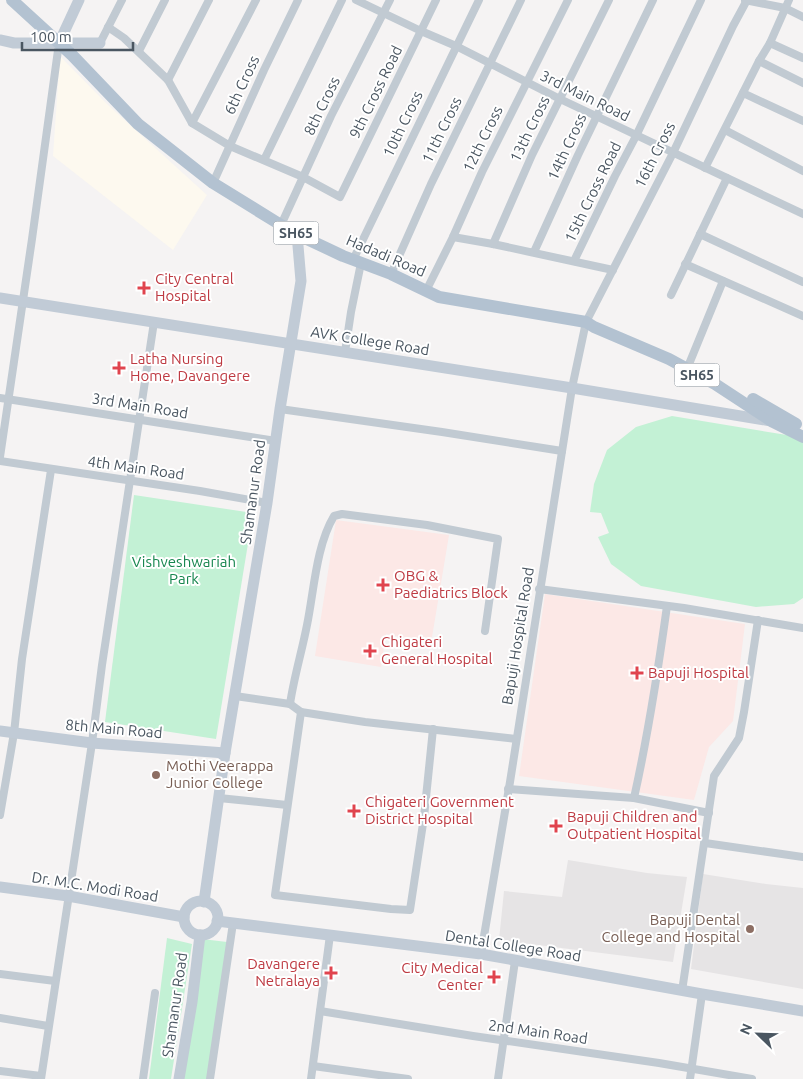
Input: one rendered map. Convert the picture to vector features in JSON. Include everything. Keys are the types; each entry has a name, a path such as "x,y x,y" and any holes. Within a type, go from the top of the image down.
{"main road":[{"name":"Hadadi Road","path":"12,0 59,43 138,124 213,183 297,234 391,274 439,297 586,322 669,359 688,365 715,384 750,402 773,422 803,437"},
{"path":"59,43 79,0"},
{"path":"0,40 14,42 100,43"},
{"name":"Shamanur Road","path":"204,902 225,752 267,503 301,281 297,234"},
{"name":"AVK College Road","path":"0,298 572,388 773,422"},
{"path":"736,416 750,402 803,428"},
{"name":"8th Main Road","path":"0,731 92,743 225,752"},
{"name":"Dr. M.C. Modi Road","path":"0,886 184,917"},
{"path":"198,902 204,902 215,909 217,921 211,931 200,935 188,929 184,917 190,906 198,902"},
{"name":"Dental College Road","path":"217,921 481,954 682,991 803,1010"},
{"name":"Shamanur Road","path":"179,1079 192,1002 200,935"}],"street":[{"path":"100,43 122,0"},
{"path":"139,52 165,0"},
{"path":"168,80 209,0"},
{"path":"192,123 256,0"},
{"name":"6th Cross","path":"213,183 298,0"},
{"path":"264,160 342,0"},
{"name":"3rd Main Road","path":"356,0 490,62 527,83 636,136 803,214"},
{"name":"8th Cross","path":"281,225 331,116 390,0"},
{"name":"9th Cross Road","path":"303,177 340,196 436,0"},
{"name":"10th Cross","path":"345,352 357,261 479,0"},
{"name":"11th Cross","path":"391,274 431,184 521,0"},
{"name":"12th Cross","path":"426,291 454,236 482,172 568,0"},
{"name":"13th Cross","path":"493,244 532,155 609,0"},
{"name":"14th Cross","path":"534,252 578,155 653,0"},
{"name":"15th Cross Road","path":"574,261 701,0"},
{"path":"746,0 785,8 803,17"},
{"name":"16th Cross","path":"586,322 672,153 746,0"},
{"path":"705,168 770,43 789,0"},
{"path":"108,28 124,38 168,80 192,123 230,146 303,177"},
{"path":"0,457 59,43"},
{"path":"770,43 803,58"},
{"path":"759,61 803,82"},
{"path":"743,93 803,121"},
{"path":"725,130 803,171"},
{"path":"670,295 727,178"},
{"path":"700,234 803,282"},
{"path":"454,236 613,270"},
{"path":"685,264 803,316"},
{"path":"688,365 723,281"},
{"path":"0,1070 41,1078 154,322"},
{"name":"Bapuji Hospital Road","path":"481,954 572,388 586,322"},
{"name":"3rd Main Road","path":"0,398 276,441"},
{"path":"280,409 562,451"},
{"name":"4th Main Road","path":"0,461 51,470 131,480 267,503"},
{"path":"0,816 14,733 22,659 51,470"},
{"path":"290,704 321,552 328,525 334,516 342,514 390,520 498,539 485,631"},
{"path":"540,589 667,606 803,628"},
{"path":"634,798 650,720 667,606"},
{"path":"682,991 714,776 738,738 744,712 758,620"},
{"path":"234,696 290,704 301,712 365,722 516,739"},
{"path":"301,712 275,896 410,910 424,817 432,729"},
{"path":"508,789 634,798 709,813"},
{"path":"219,798 287,805"},
{"path":"704,843 803,857"},
{"path":"210,1079 233,923"},
{"path":"310,1079 330,935"},
{"path":"498,1079 515,961"},
{"path":"0,974 55,981"},
{"path":"143,1079 155,994"},
{"path":"690,1079 702,994"},
{"name":"2nd Main Road","path":"320,1011 752,1079"},
{"path":"0,1018 48,1026"},
{"path":"313,1066 408,1079"}],"shaded area":[{"path":"60,56 107,104 207,195 173,250 53,156"},
{"name":"OBG & Paediatrics Block","path":"336,520 449,535 431,643 386,634 381,667 315,656"},
{"name":"Bapuji Hospital","path":"545,594 745,624 733,721 709,747 694,800 519,776"},
{"path":"568,860 647,873 687,877 673,962 499,940 504,891 562,897"},
{"name":"Bapuji Dental College and Hospital","path":"703,874 803,888 803,989 691,969"}],"green space":[{"path":"672,416 793,436 803,441 803,598 794,604 756,607 641,586 611,564 598,537 609,533 601,513 590,512 594,484 607,450 636,427"},
{"name":"Vishveshwariah Park","path":"134,495 253,513 216,739 105,722"},
{"path":"167,938 192,944 171,1079 149,1079"},
{"path":"202,939 227,942 207,1079 180,1079"}],"place":[{"name":"City Central Hospital","path":"144,288"},
{"name":"Latha Nursing Home, Davangere","path":"119,368"},
{"name":"OBG & Paediatrics Block","path":"383,585"},
{"name":"Chigateri General Hospital","path":"370,651"},
{"name":"Bapuji Hospital","path":"637,673"},
{"name":"Mothi Veerappa Junior College","path":"156,775"},
{"name":"Chigateri Government District Hospital","path":"354,811"},
{"name":"Bapuji Children and Outpatient Hospital","path":"556,826"},
{"name":"Bapuji Dental College and Hospital","path":"750,929"},
{"name":"Davangere Netralaya","path":"331,973"},
{"name":"City Medical Center","path":"494,977"}]}
